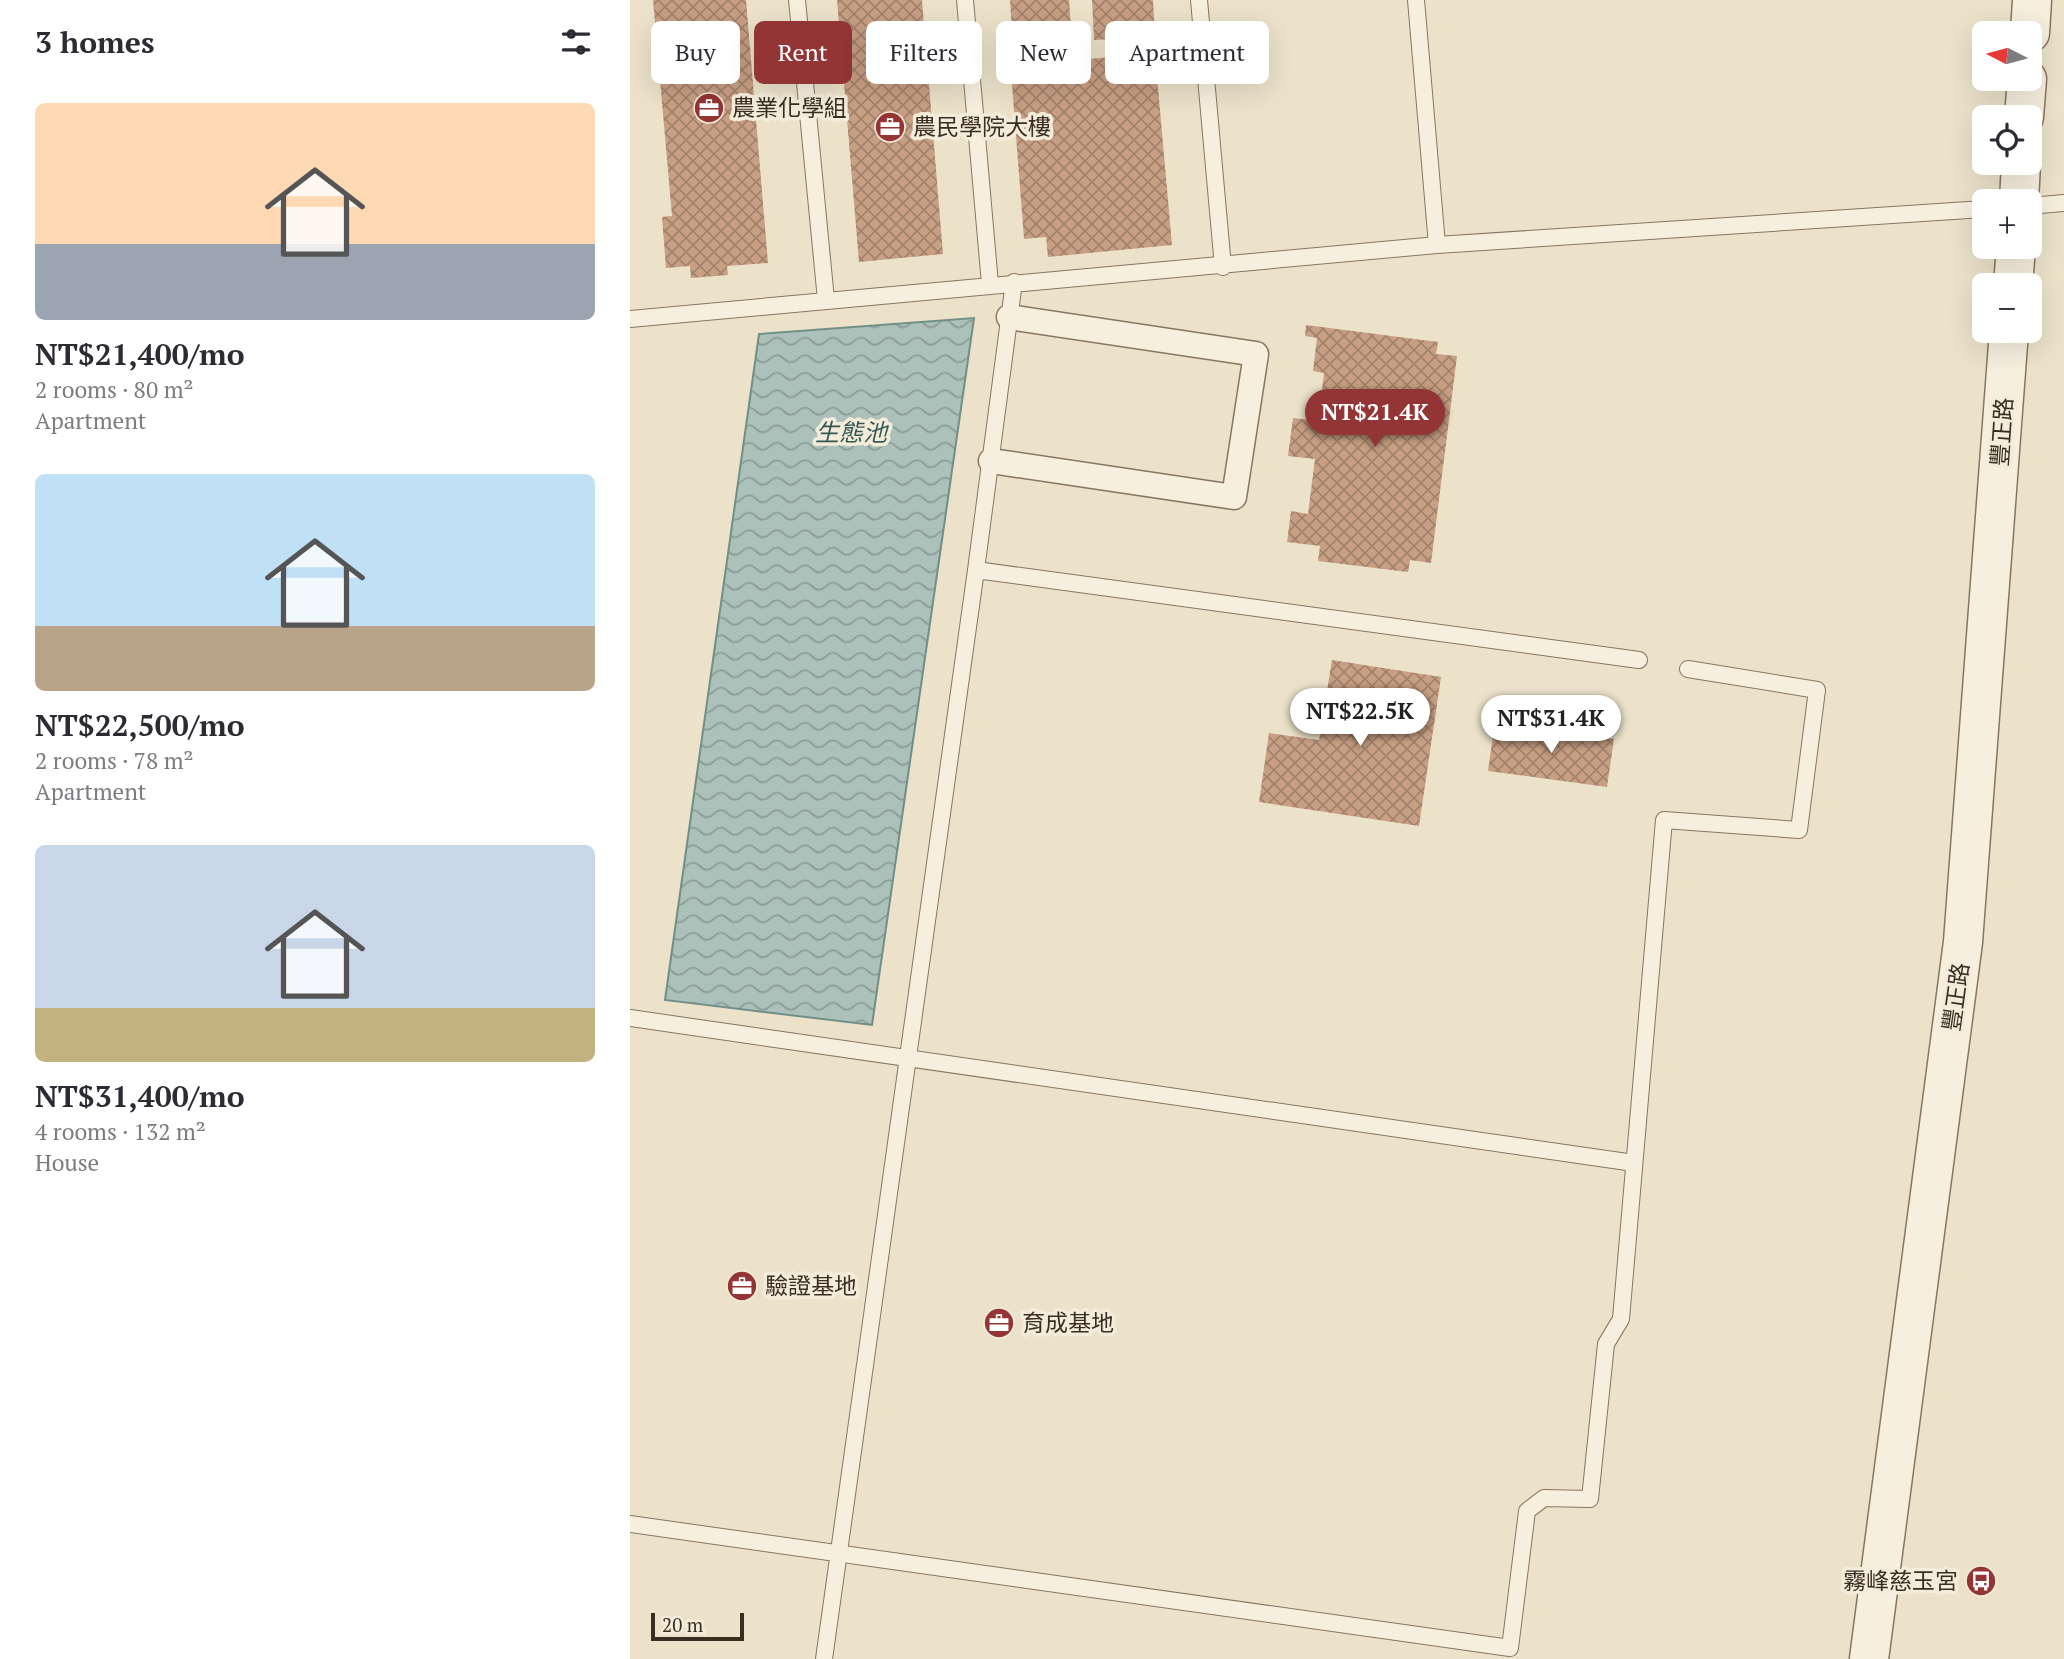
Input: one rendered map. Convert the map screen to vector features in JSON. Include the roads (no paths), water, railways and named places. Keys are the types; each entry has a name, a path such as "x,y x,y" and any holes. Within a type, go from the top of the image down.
{"street":[{"path":"2031,21 2032,0"},
{"path":"990,461 1234,497 1256,354 1009,317"},
{"name":"豐正路","path":"1869,1659 1964,942 2008,343"}],"lane":[{"path":"797,0 826,300"},
{"path":"965,0 990,284"},
{"path":"1199,0 1223,267"},
{"path":"1416,0 1437,245"},
{"path":"2042,205 2064,203"},
{"path":"630,319 990,284 1223,267 1437,245 1972,210"},
{"path":"824,1659 1014,282"},
{"path":"976,570 1639,660"},
{"path":"630,1524 1510,1648 1527,1511 1544,1498 1590,1499 1606,1343 1621,1319 1664,820 1799,830 1818,690 1688,669"},
{"path":"630,1018 1634,1163"}],"water":[{"name":"生態池","path":"974,318 872,1025 665,1000 759,334"}],"place":[{"name":"農業化學組","path":"709,108"},
{"name":"農民學院大樓","path":"890,127"},
{"name":"驗證基地","path":"742,1286"},
{"name":"育成基地","path":"999,1323"},
{"name":"霧峰慈玉宮","path":"1981,1581"}]}
